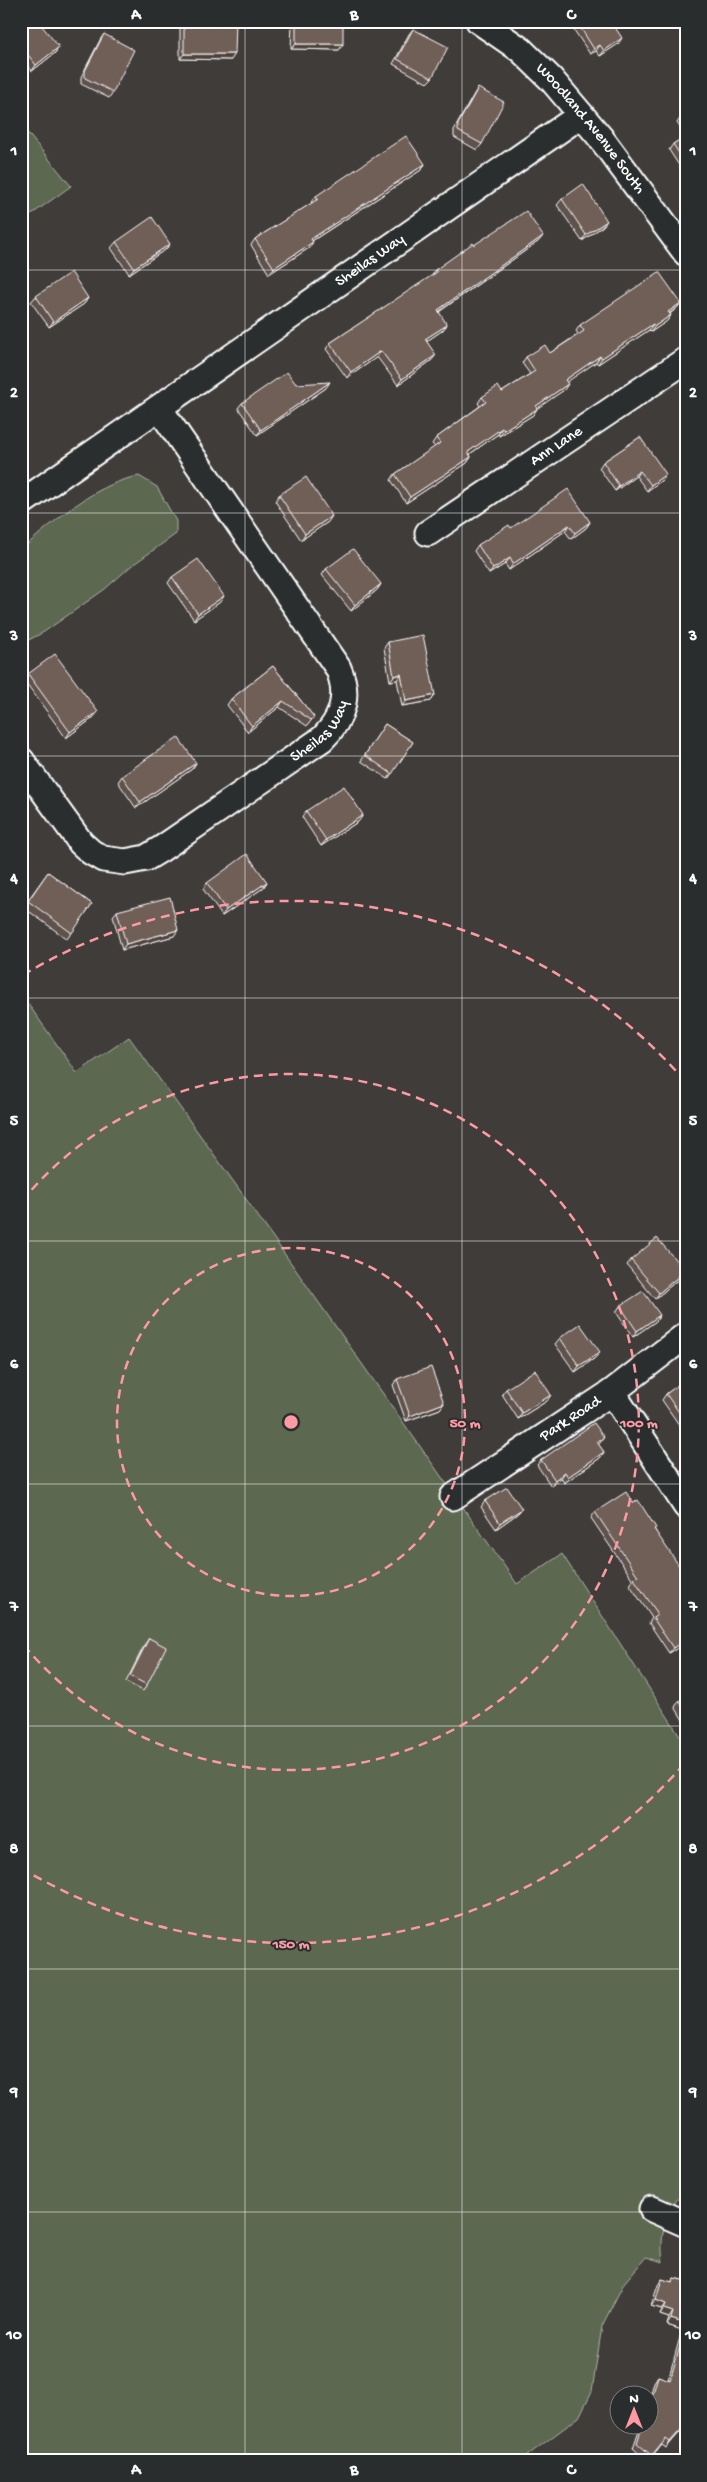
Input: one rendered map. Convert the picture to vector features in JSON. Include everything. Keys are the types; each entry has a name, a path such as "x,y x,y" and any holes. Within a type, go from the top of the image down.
{"street":[{"name":"Woodland Avenue South","path":"479,21 522,50 537,63 581,115 686,253"},
{"name":"Sheilas Way","path":"21,503 84,457 160,408 581,115"},
{"name":"Ann Lane","path":"428,533 686,360"},
{"name":"Sheilas Way","path":"21,760 81,843 104,859 116,862 137,861 161,849 322,739 340,718 345,696 338,668 160,408"},
{"name":"Park Road","path":"453,1497 612,1392 686,1335"},
{"path":"612,1392 686,1506"},
{"path":"652,2209 686,2224"}],"green space":[{"path":"21,125 71,186 21,222"},
{"path":"139,476 157,487 176,521 176,534 131,566 105,589 44,632 21,644 21,550 61,516 91,495 123,480"},
{"path":"21,994 77,1073 129,1037 236,1185 517,1584 562,1554 686,1745 686,2189 673,2205 663,2232 663,2262 646,2257 624,2283 602,2326 592,2391 579,2417 520,2461 21,2461"}],"building":[{"path":"21,21 38,21 59,47 36,65 21,46"},
{"path":"184,21 236,21 235,54 184,54"},
{"path":"296,21 343,21 343,44 296,44"},
{"path":"582,21 611,21 622,38 604,51 600,45 594,49 578,24"},
{"path":"413,29 448,47 432,78 397,59"},
{"path":"104,34 134,50 113,92 85,78 85,71"},
{"path":"478,88 504,102 482,144 458,131 458,124"},
{"path":"686,114 686,124 681,117"},
{"path":"406,136 425,164 311,239 313,242 274,268 255,239 318,199 316,196"},
{"path":"686,136 686,164 673,144"},
{"path":"583,184 607,221 586,235 562,199"},
{"path":"526,211 543,236 438,310 447,325 425,339 436,355 402,379 381,351 351,372 330,343 437,272 435,270 473,243 474,245"},
{"path":"152,217 170,244 134,268 116,242"},
{"path":"71,272 88,298 53,322 36,296"},
{"path":"659,272 681,303 668,312 671,315 655,326 653,324 602,358 600,356 565,380 568,384 536,406 537,409 504,430 502,428 468,452 471,457 410,497 395,474 440,443 436,438 486,402 482,397 498,386 502,392 535,371 526,357 545,345 550,353 584,331 580,325"},
{"path":"287,372 296,384 330,382 261,430 242,403"},
{"path":"640,437 666,474 651,485 640,471 619,486 603,462"},
{"path":"306,477 332,516 305,534 279,495"},
{"path":"568,489 590,522 575,533 569,525 513,564 510,558 493,569 478,545 509,525 511,528"},
{"path":"353,549 381,584 355,605 326,569"},
{"path":"198,559 224,596 198,614 172,577"},
{"path":"423,635 435,695 406,701 401,674 394,676 388,642"},
{"path":"55,654 98,712 70,732 28,674"},
{"path":"273,666 314,717 311,720 283,701 252,726 231,699"},
{"path":"385,724 413,742 392,774 365,755"},
{"path":"178,737 196,763 140,802 122,776"},
{"path":"344,786 363,815 326,840 306,811"},
{"path":"247,854 267,882 226,910 207,883"},
{"path":"48,872 92,904 72,933 28,901"},
{"path":"170,897 178,930 126,944 117,911"},
{"path":"657,1238 685,1271 659,1293 631,1260"},
{"path":"643,1291 660,1315 637,1331 620,1306"},
{"path":"580,1324 600,1352 579,1366 560,1338"},
{"path":"431,1367 444,1403 410,1416 397,1379"},
{"path":"535,1370 551,1395 522,1413 506,1389"},
{"path":"686,1379 686,1422 666,1394"},
{"path":"594,1423 604,1437 597,1442 604,1452 568,1477 565,1472 555,1480 541,1460"},
{"path":"507,1487 522,1509 500,1523 485,1501"},
{"path":"626,1492 633,1503 638,1500 656,1528 654,1529 686,1576 679,1581 686,1592 686,1648 682,1642 673,1648 653,1618 658,1614 634,1579 638,1576 595,1512"},
{"path":"149,1638 166,1647 147,1685 130,1676"},
{"path":"686,1697 686,1712 679,1701"},
{"path":"674,2278 686,2281 686,2324 671,2319 673,2312 664,2309 666,2304 656,2300 662,2279 672,2282"},
{"path":"686,2326 686,2424 670,2442 666,2439 652,2456 637,2443 640,2434 660,2434 660,2384 656,2384 658,2376 670,2380"}]}
